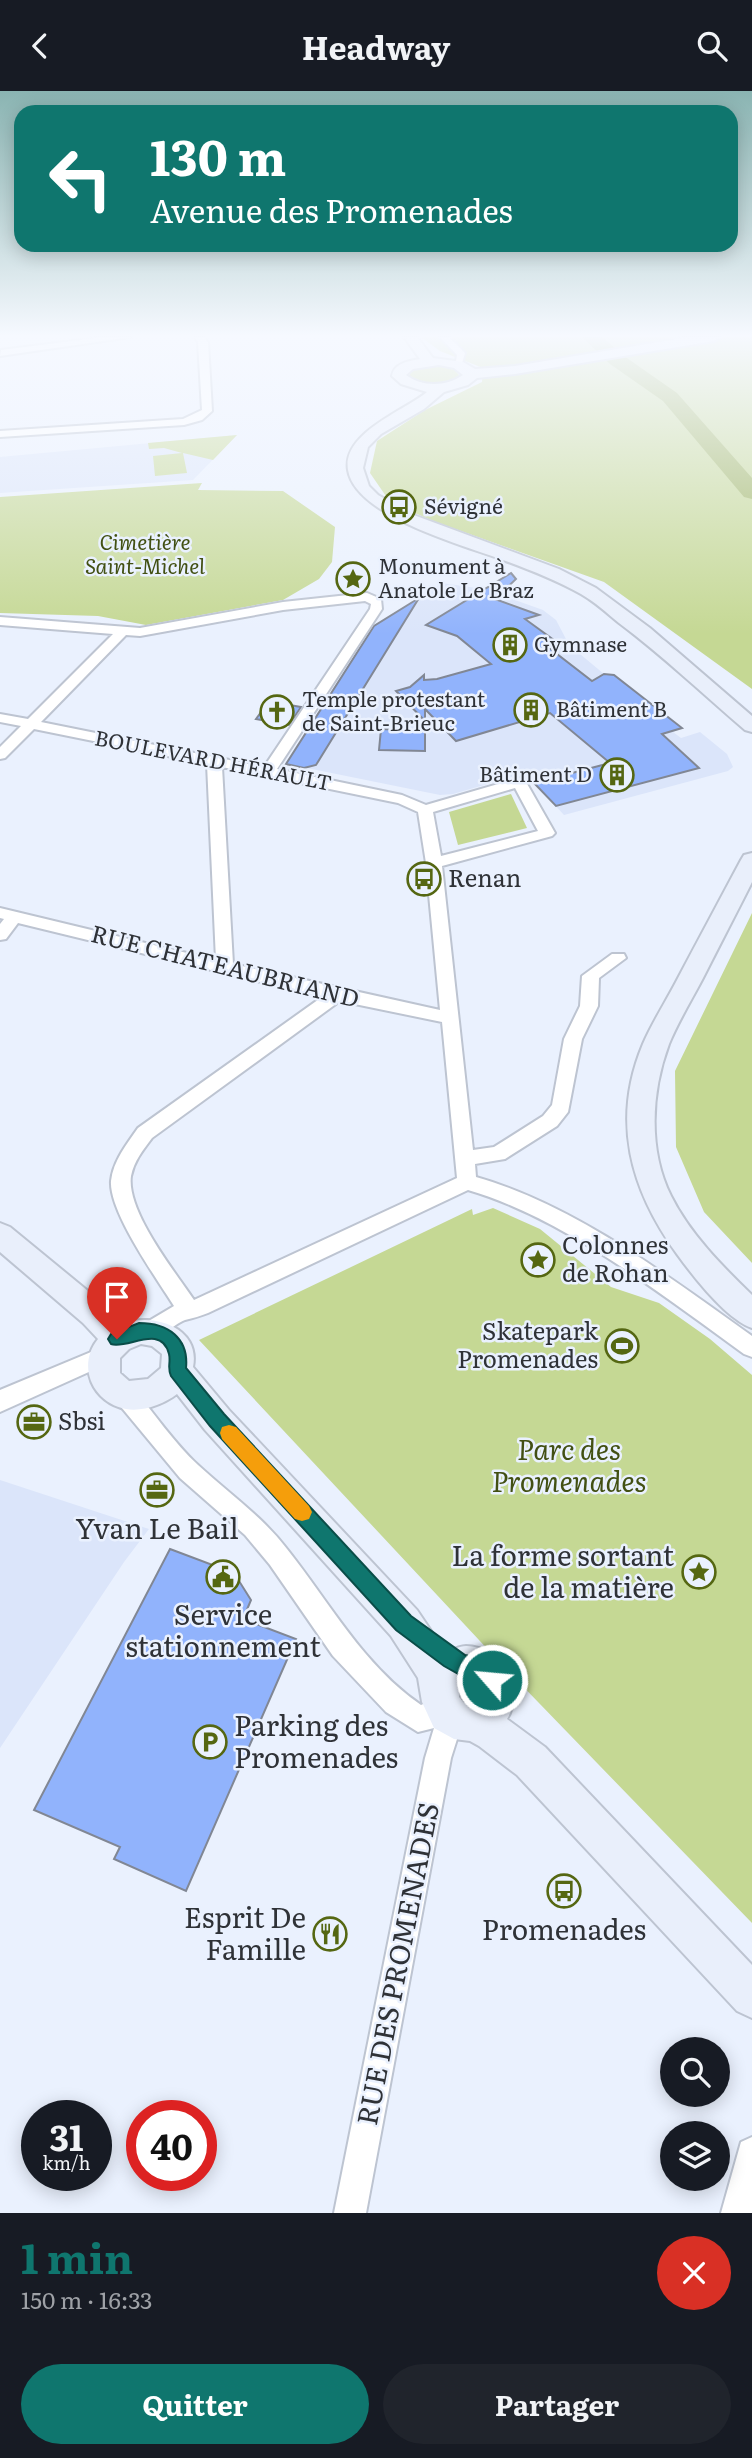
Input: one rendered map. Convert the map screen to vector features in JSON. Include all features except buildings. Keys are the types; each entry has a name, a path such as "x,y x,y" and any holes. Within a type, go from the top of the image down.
{"main road":[{"path":"372,436 357,453 355,468 362,488 372,498 405,517 553,573 590,592 653,640 752,726"},
{"path":"752,860 656,1044 646,1071 640,1119 646,1173 673,1229 694,1256 752,1315"},
{"path":"644,1148 682,1225 702,1252 752,1301"},
{"path":"0,1235 94,1314 112,1367 144,1395 166,1359"},
{"path":"112,1367 139,1331 404,1623 461,1700 493,1732 531,1761 752,1996"}],"street":[{"path":"0,621 140,632 283,606 372,600 371,616 268,772"},
{"path":"0,755 124,630"},
{"name":"BOULEVARD HÉRAULT","path":"0,718 402,799 425,810"},
{"path":"214,761 225,966"},
{"path":"434,863 547,833 519,782 425,810 434,863 467,1182"},
{"path":"0,935 8,914"},
{"name":"RUE CHATEAUBRIAND","path":"8,914 337,995 450,1018"},
{"path":"463,1158 498,1154 550,1121 561,1107 573,1039 589,1006 592,976 618,958"},
{"path":"189,1311 127,1209 121,1185 127,1158 145,1133 337,995"},
{"path":"166,1359 189,1311 467,1182 505,1193 550,1215 657,1280 752,1348"},
{"path":"0,1402 38,1383 79,1378 112,1367 188,1471 253,1527 279,1557 342,1647 395,1703 418,1719 426,1718 461,1700"},
{"name":"RUE DES PROMENADES","path":"350,2213 438,1758 461,1700"},
{"path":"737,2213 752,2153"}],"shaded area":[{"path":"236,436 193,480 0,493 0,457"},
{"path":"442,583 484,589 543,610 556,620 566,639 580,654 604,674 616,676 682,728 673,732 681,738 700,732 727,754 733,767 728,771 564,815 525,773 453,794 440,795 292,765 288,760 374,626"},
{"path":"0,1480 149,1529 124,1562 0,1748"}],"green space":[{"path":"236,436 213,460 183,453 187,473 155,476 153,456 182,453 164,448 149,449 148,443"},
{"path":"385,436 752,436 752,689 604,582 433,521 390,502 370,473 377,441"},
{"name":"Cimetière Saint-Michel","path":"202,483 198,490 283,491 335,527 332,562 319,579 283,600 146,625 98,616 0,613 0,497"},
{"path":"511,794 527,828 458,845 449,812"},
{"path":"752,913 752,1263 704,1212 676,1147 675,1071"},
{"name":"Parc des Promenades","path":"493,1208 540,1229 611,1287 659,1303 710,1339 752,1375 752,1923 507,1670 199,1340 472,1209 473,1215"}],"waterway":[{"path":"704,436 752,492"}],"slow traffic":[{"path":"229,1433 302,1512"}],"place":[{"name":"Sévigné","path":"399,507"},
{"name":"Monument à Anatole Le Braz","path":"353,579"},
{"name":"Gymnase","path":"510,645"},
{"name":"Bâtiment B","path":"531,710"},
{"name":"Temple protestant de Saint-Brieuc","path":"277,712"},
{"name":"Bâtiment D","path":"617,775"},
{"name":"Renan","path":"424,879"},
{"name":"Colonnes de Rohan","path":"538,1260"},
{"name":"Skatepark Promenades","path":"622,1346"},
{"name":"Sbsi","path":"34,1422"},
{"name":"Yvan Le Bail","path":"157,1490"},
{"name":"La forme sortant de la matière","path":"699,1572"},
{"name":"Service stationnement","path":"223,1577"},
{"name":"Parking des Promenades","path":"210,1742"},
{"name":"Promenades","path":"564,1891"},
{"name":"Esprit De Famille","path":"330,1934"}],"route":[{"path":"117,1339 139,1331 160,1333 169,1338 178,1353 177,1370 217,1420 404,1623 452,1659 462,1665 479,1668 492,1680"}]}
